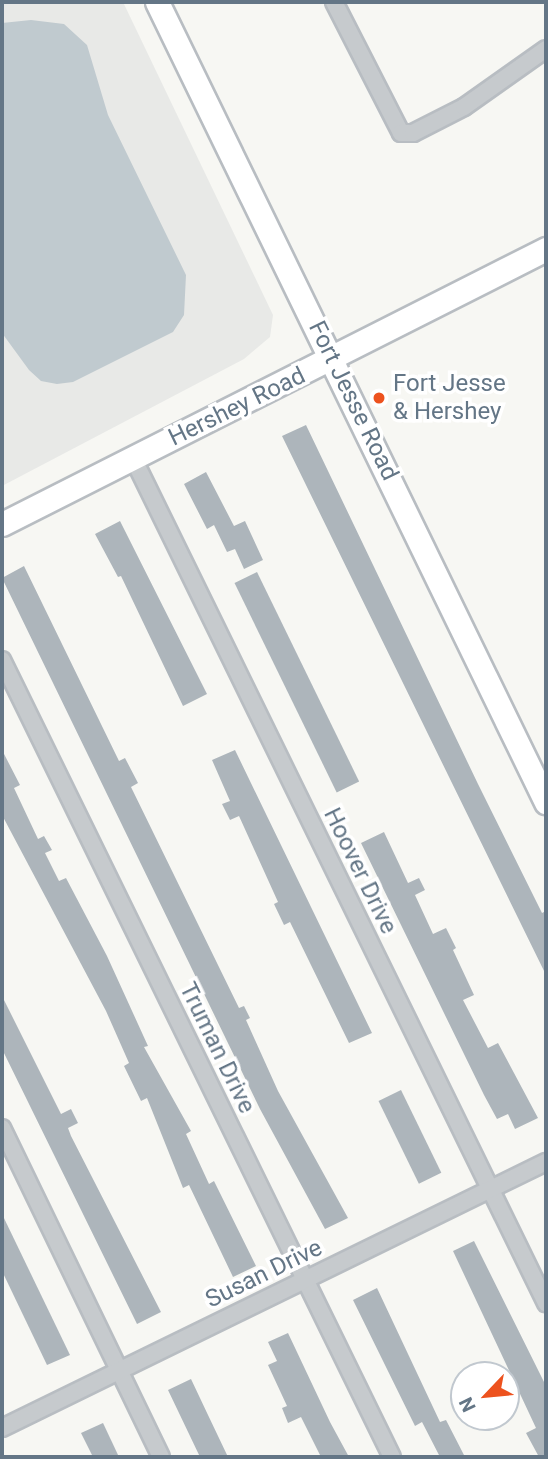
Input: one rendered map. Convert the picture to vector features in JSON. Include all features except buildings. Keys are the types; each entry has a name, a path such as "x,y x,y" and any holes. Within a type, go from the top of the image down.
{"main road":[{"name":"Fort Jesse Road","path":"157,2 333,359 546,802"},
{"name":"Hershey Road","path":"2,524 546,249"}],"street":[{"path":"334,2 401,133 413,133 464,107 546,49"},
{"name":"Hoover Drive","path":"133,458 546,1303"},
{"name":"Truman Drive","path":"2,660 392,1457"},
{"path":"2,1128 160,1457"},
{"name":"Susan Drive","path":"2,1428 546,1163"}],"shaded area":[{"path":"2,2 123,2 273,315 270,337 244,359 2,486"},
{"path":"31,20 64,24 87,45 108,115 186,275 184,315 173,332 73,382 57,384 41,381 29,370 2,333 2,23"}],"place":[{"name":"Fort Jesse & Hershey","path":"379,398"}]}
